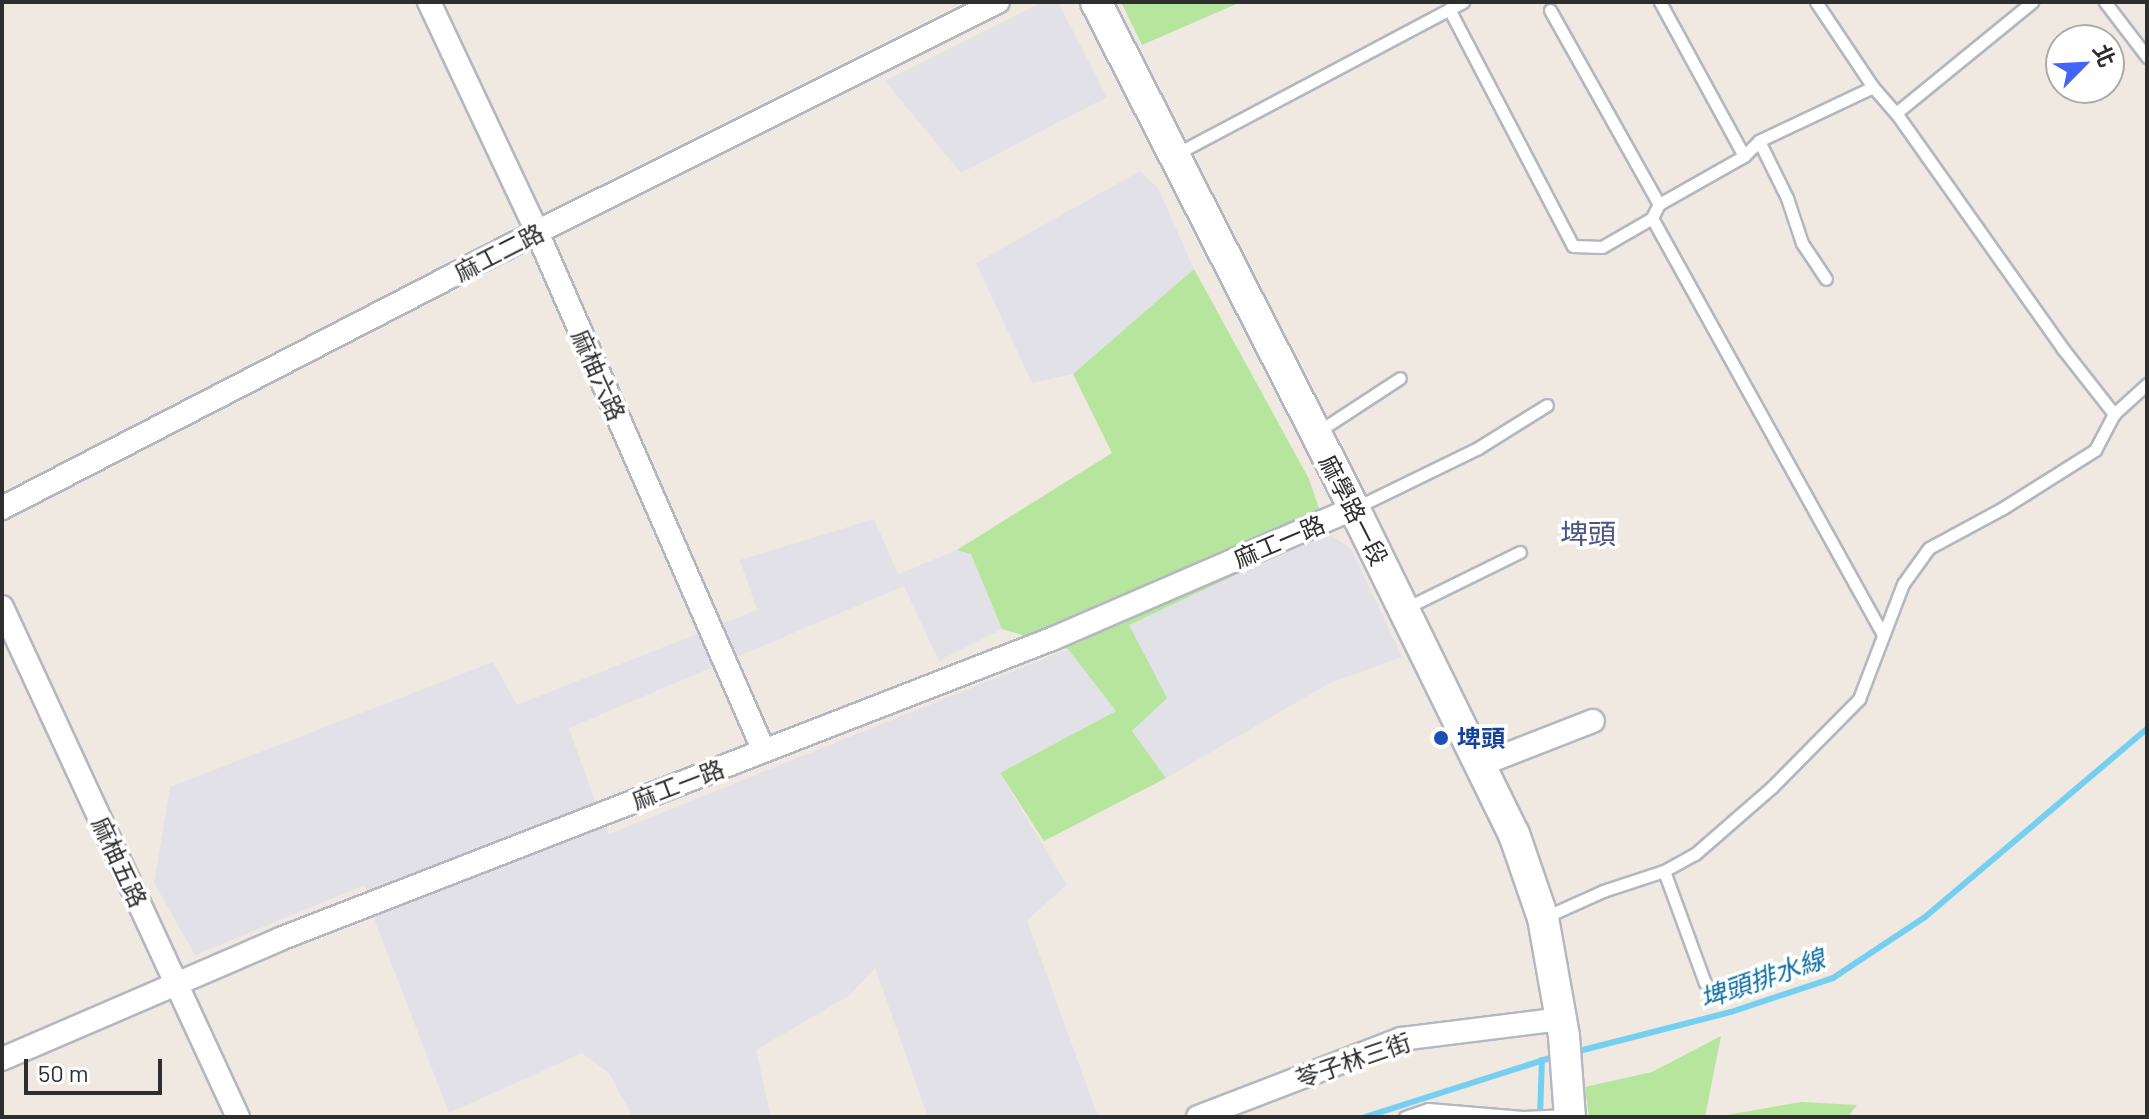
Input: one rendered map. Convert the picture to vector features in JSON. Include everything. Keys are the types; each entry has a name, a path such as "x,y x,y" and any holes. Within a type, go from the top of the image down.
{"main road":[{"name":"麻學路一段","path":"1096,2 1354,508 1514,834 1543,918 1563,1027 1571,1116"}],"street":[{"name":"麻柚六路","path":"429,2 537,232 764,751"},
{"name":"麻工二路","path":"2,508 537,232 998,2"},
{"name":"麻工一路","path":"2,1059 280,939 1052,639 1354,508"},
{"name":"麻柚五路","path":"2,607 238,1117"},
{"path":"1480,765 1593,721"},
{"name":"苓子林三街","path":"1198,1117 1401,1039 1563,1027"}],"lane":[{"path":"1173,155 1463,2"},
{"path":"1660,2 1744,156"},
{"path":"1816,2 1873,87 1896,113 2063,349 2114,414"},
{"path":"1896,113 2032,2"},
{"path":"2105,2 2147,57"},
{"path":"1449,9 1573,246 1602,247 1652,218 1659,204 1744,156 1759,141 1873,87"},
{"path":"1550,10 1659,204"},
{"path":"1759,141 1787,198 1802,243 1826,279"},
{"path":"1652,218 1883,635"},
{"path":"1315,433 1400,378"},
{"path":"1543,918 1603,891 1664,871 1695,854 1772,787 1859,699 1903,584 1929,548 2067,470 2095,450 2114,414 2147,384"},
{"path":"1354,508 1478,448 1547,405"},
{"path":"1403,609 1520,552"},
{"path":"1664,871 1705,983"},
{"path":"1405,1117 1428,1109 1523,1117 1571,1116"}],"shaded area":[{"path":"1043,2 1058,2 1107,97 961,173 885,81"},
{"path":"1140,171 1158,188 1194,269 1073,374 1032,383 976,263"},
{"path":"874,519 898,574 957,550 971,553 1002,629 939,661 904,586 569,728 592,793 609,834 1068,649 1116,711 1000,774 1067,885 1027,920 1098,1117 928,1117 875,968 850,995 756,1050 771,1117 633,1117 609,1073 582,1053 449,1113 375,921 365,885 195,955 154,883 170,787 493,662 517,705 757,610 740,560"},
{"path":"1327,532 1352,550 1402,657 1330,683 1166,778 1132,730 1128,625"}],"green space":[{"path":"1121,2 1241,2 1142,45"},
{"path":"1194,269 1309,479 1327,532 1129,625 1167,698 1132,731 1166,778 1044,841 1000,773 1116,711 1068,649 1002,629 971,554 957,550 1112,453 1073,374"},
{"path":"1721,1036 1705,1117 1589,1117 1585,1087 1652,1072"},
{"path":"1801,1102 1857,1105 1848,1117 1715,1117"}],"waterway":[{"name":"埤頭排水線","path":"1575,1052 1731,1012 1833,978 1925,917 2147,729"},
{"name":"埤頭排水線","path":"1365,1117 1556,1056"},
{"path":"1540,1116 1542,1060"}],"place":[{"name":"埤頭","path":"1441,738"}],"district":[{"name":"埤頭","path":"1588,533"}]}
